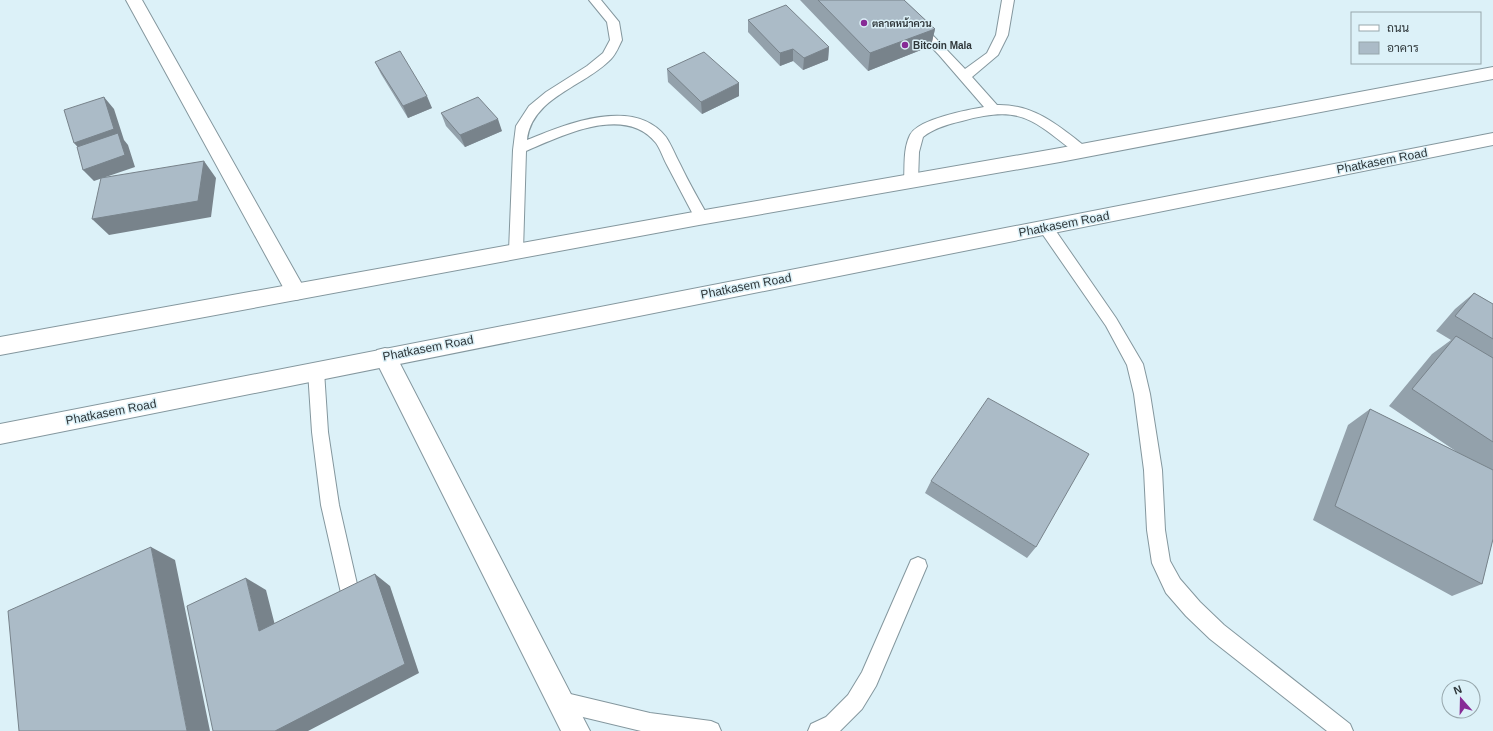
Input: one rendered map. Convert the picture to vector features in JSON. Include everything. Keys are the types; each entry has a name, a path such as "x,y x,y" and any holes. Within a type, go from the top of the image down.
{"main road":[{"path":"134,0 160,44 296,292"},
{"path":"0,346 702,218 1082,151 1493,73"},
{"name":"Phatkasem Road","path":"0,434 316,370 1046,228 1493,139"},
{"path":"385,357 576,731"}],"lane":[{"path":"516,252 523,126 530,113 542,102 598,65 616,42 617,28 605,9 595,0"},
{"path":"892,0 943,52 994,110"},
{"path":"964,76 992,55 1002,35 1008,0"},
{"path":"912,181 914,142 917,134 938,123 959,116 994,110 1012,110 1026,113 1046,123 1082,151"},
{"path":"521,148 578,126 599,121 621,120 636,122 647,126 661,142 702,218"},
{"path":"1046,228 1111,322 1135,364 1142,394 1153,470 1156,530 1161,563 1170,580 1193,610 1217,632 1343,731"},
{"path":"316,370 320,432 330,505 350,593"},
{"path":"818,731 833,724 855,702 869,679 918,566"},
{"path":"562,702 650,723 711,731"}],"building":[{"path":"818,0 904,0 935,29 870,53"},
{"path":"786,5 829,47 804,58 793,49 780,53 748,20"},
{"path":"400,51 427,96 403,106 375,62"},
{"path":"704,52 739,83 701,102 667,69"},
{"path":"104,97 114,129 74,143 64,110"},
{"path":"478,97 498,119 460,135 441,113"},
{"path":"118,133 125,155 83,170 77,147"},
{"path":"204,161 198,201 92,219 101,178"},
{"path":"1474,293 1493,304 1493,339 1455,316"},
{"path":"1456,336 1493,358 1493,442 1412,389"},
{"path":"988,398 1089,454 1036,547 931,481"},
{"path":"1370,409 1493,470 1493,539 1482,584 1335,506"},
{"path":"151,547 187,731 19,731 8,611"},
{"path":"375,574 405,664 275,731 213,731 187,606 246,578 259,631"}],"place":[{"name":"ตลาดหน้าควน","path":"864,23"},
{"name":"Bitcoin Mala","path":"905,45"}]}
